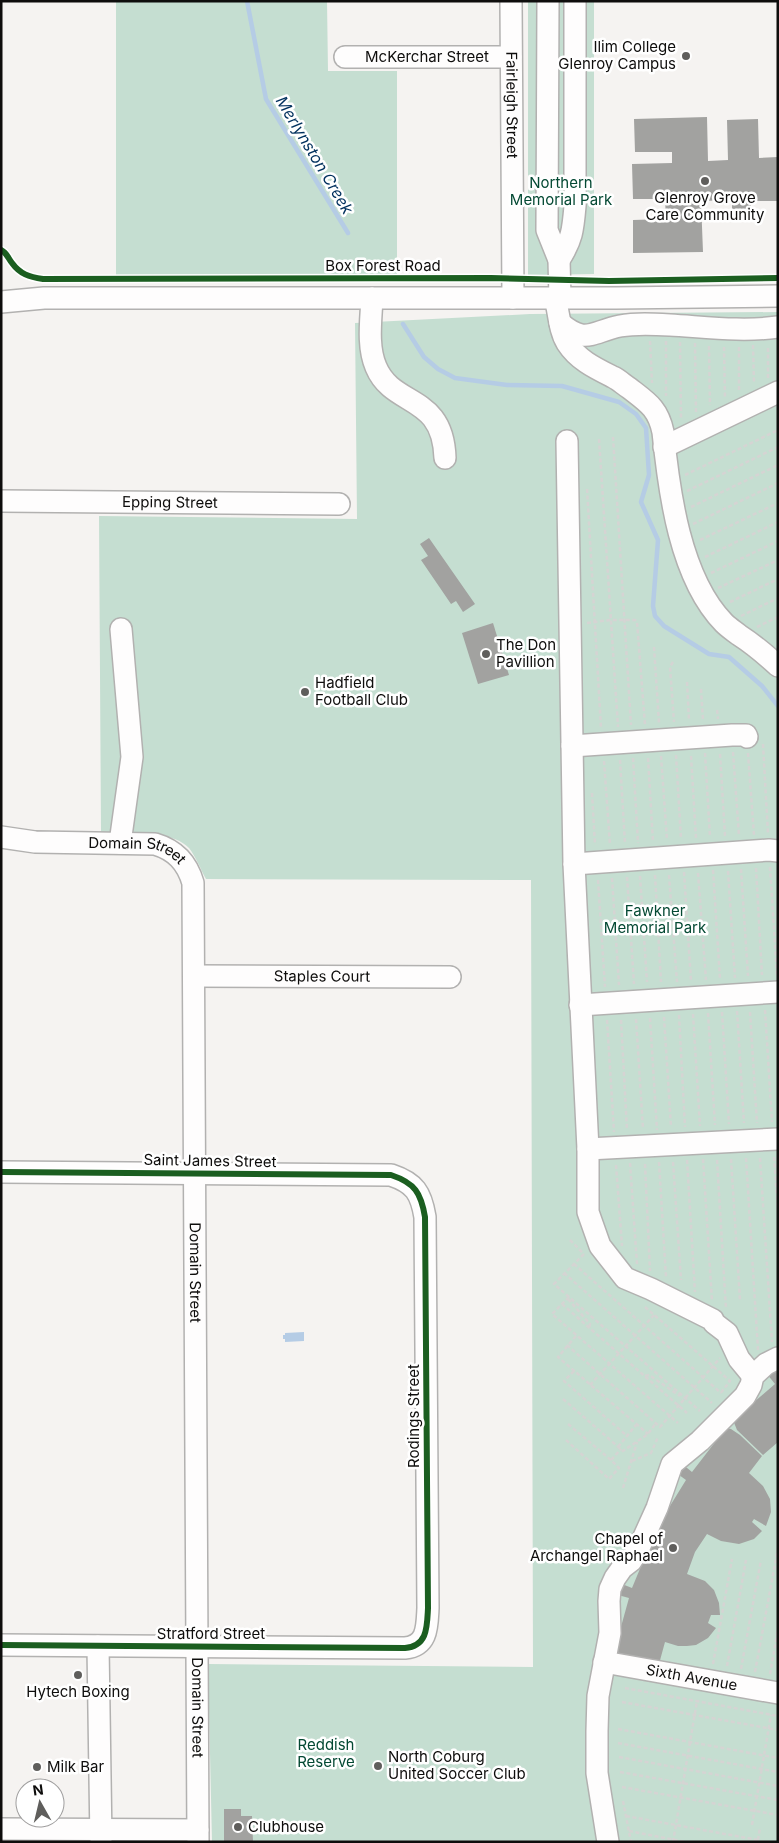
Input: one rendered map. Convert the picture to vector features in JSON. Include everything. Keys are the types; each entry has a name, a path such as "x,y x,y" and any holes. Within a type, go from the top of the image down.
{"street":[{"name":"Fairleigh Street","path":"511,1 513,298"},
{"path":"548,1 547,230 559,260 558,298 560,323 567,342 579,357 601,372 614,377 659,403 661,423 724,418 691,555 778,666"},
{"path":"559,260 569,245 573,229 575,1"},
{"path":"548,48 575,46"},
{"name":"McKerchar Street","path":"345,57 511,58"},
{"path":"547,163 575,162"},
{"path":"1,286 19,293 44,298"},
{"path":"1,302 44,298 778,296"},
{"path":"372,298 372,356 376,367 382,378 390,386 429,412 438,424 445,458"},
{"path":"560,323 570,332 580,337 622,326 716,327"},
{"path":"567,441 574,864 588,1149 588,1212 600,1246 625,1278 713,1320 714,1323 727,1333 739,1359 766,1360 745,1396 700,1442 672,1464 658,1508 638,1550 632,1561 619,1573 610,1589 610,1633 598,1696 597,1773 608,1842"},
{"name":"Epping Street","path":"1,501 339,504"},
{"path":"120,843 132,757 121,629"},
{"path":"572,746 654,740 740,737"},
{"name":"Domain Street","path":"1,837 34,842 155,844 174,852 187,866 193,883 198,1836"},
{"name":"Domain Street","path":"1,848 34,842"},
{"path":"574,864 733,853 772,856"},
{"name":"Staples Court","path":"194,976 450,977"},
{"path":"580,1005 778,992"},
{"path":"588,1149 679,1144 753,1147 778,1139"},
{"name":"Saint James Street","path":"1,1172 391,1175 416,1188"},
{"name":"Rodings Street","path":"416,1188 422,1202 425,1217 428,1608 426,1633 419,1644"},
{"name":"Stratford Street","path":"1,1645 405,1648 419,1644"},
{"path":"98,1646 101,1836"},
{"name":"Sixth Avenue","path":"604,1662 745,1687"},
{"path":"1,1829 101,1836 198,1836"}],"path":[{"path":"659,403 716,327"},
{"path":"659,403 716,327"},
{"path":"716,327 724,418"},
{"path":"716,327 724,418"},
{"path":"716,327 724,418"},
{"path":"716,327 724,418"},
{"path":"716,327 724,418"},
{"path":"716,327 724,418"},
{"path":"716,327 724,418"},
{"path":"691,555 778,430"},
{"path":"691,555 778,447"},
{"path":"691,555 778,466"},
{"path":"691,555 778,483"},
{"path":"691,555 778,502"},
{"path":"691,555 778,522"},
{"path":"691,555 778,541"},
{"path":"691,555 778,560"},
{"path":"691,555 778,579"},
{"path":"691,555 778,598"},
{"path":"570,625 610,620 635,620 637,622 654,740 679,1144 696,1296"},
{"path":"654,647 654,740 679,1144 681,1280"},
{"path":"717,710 740,737 772,856 778,982"},
{"path":"740,737 733,853 736,995 753,1147 766,1360"},
{"path":"733,853 740,737"},
{"path":"592,784 623,1250"},
{"path":"753,1147 766,1360"},
{"path":"570,1240 584,1254 554,1284 700,1411"},
{"path":"574,1264 721,1393"},
{"path":"564,1274 712,1404 730,1381 642,1305"},
{"path":"568,1298 552,1314 678,1423"},
{"path":"568,1298 590,1324 590,1328"},
{"path":"562,1304 687,1413"},
{"path":"590,1385 654,1314"},
{"path":"576,1335 558,1356 648,1434"},
{"path":"568,1345 660,1427 722,1355"},
{"path":"574,1371 564,1381 627,1436"},
{"path":"645,1376 649,1375 678,1396 682,1396"},
{"path":"563,1399 623,1451 648,1434 656,1423"},
{"path":"566,1440 609,1479 619,1468 568,1424"},
{"path":"611,1460 636,1425"},
{"path":"632,1461 651,1453 658,1438"},
{"path":"623,1488 638,1441"},
{"path":"745,1687 778,1548"},
{"path":"732,1559 745,1687"},
{"path":"745,1687 746,1560"},
{"path":"745,1687 761,1560"},
{"path":"745,1687 778,1629"},
{"path":"625,1688 778,1716"},
{"path":"673,1841 697,1701"},
{"path":"622,1702 778,1730"},
{"path":"752,1825 771,1715"},
{"path":"618,1729 778,1758"},
{"path":"618,1743 778,1772"},
{"path":"619,1757 778,1786"},
{"path":"620,1772 778,1800"},
{"path":"622,1787 778,1815"},
{"path":"623,1802 631,1842"},
{"path":"626,1816 757,1841 760,1826"},
{"path":"628,1831 686,1842"}],"green space":[{"path":"116,1 327,1 328,71 397,71 397,275 116,275"},
{"name":"Northern Memorial Park","path":"528,1 594,1 594,274 528,275"},
{"name":"Fawkner Memorial Park","path":"778,312 778,1842 212,1842 208,1664 533,1667 531,880 206,879 192,852 182,842 147,833 101,832 99,516 357,519 355,323 530,314"}],"water":[{"path":"304,1332 304,1341 285,1342 285,1339 283,1339 285,1333"}],"building":[{"name":"Glenroy Grove Care Community","path":"707,117 708,161 728,160 727,120 758,119 759,158 778,157 778,201 751,201 751,219 732,220 732,200 701,201 703,252 633,253 633,220 666,219 665,199 633,199 632,164 672,163 672,152 635,152 634,119"},
{"path":"429,538 475,604 463,612 456,601 451,604 421,560 428,556 420,544"},
{"name":"The Don Pavillion","path":"493,623 509,675 478,684 462,633"},
{"path":"775,1367 778,1371 778,1442 763,1455 737,1430 733,1420 775,1384 767,1374"},
{"name":"Chapel of Archangel Raphael","path":"726,1428 740,1435 762,1456 749,1473 763,1486 770,1499 771,1512 766,1526 754,1519 752,1522 762,1531 754,1539 739,1544 721,1541 707,1534 695,1552 687,1574 705,1581 714,1590 719,1603 720,1615 711,1615 708,1623 716,1628 708,1638 696,1645 687,1646 678,1646 665,1642 659,1664 623,1658 614,1652 629,1598 618,1595 622,1584 632,1588 654,1535 665,1538 657,1527 686,1480 675,1472 681,1463 692,1472"},
{"name":"Clubhouse","path":"224,1809 241,1809 241,1816 252,1816 253,1842 224,1842"}],"waterway":[{"name":"Merlynston Creek","path":"247,1 266,99 348,233"},
{"name":"Merlynston Creek","path":"403,324 424,357 438,369 455,378 507,385 562,386 619,402 636,414 646,428 649,475 641,502 658,540 653,606 655,616 664,626 709,654 729,657 762,686 778,706"}],"cycle path":[{"name":"Box Forest Road","path":"1,250 15,267 22,272 29,276 43,279 491,278 609,281 778,278"},
{"path":"1,1172 391,1175 406,1182 416,1190 425,1217 428,1608 425,1634 418,1643 405,1648 1,1645"}],"place":[{"name":"Ilim College Glenroy Campus","path":"686,56"},
{"name":"Glenroy Grove Care Community","path":"705,181"},
{"name":"The Don Pavillion","path":"486,654"},
{"name":"Hadfield Football Club","path":"305,692"},
{"name":"Chapel of Archangel Raphael","path":"673,1548"},
{"name":"Hytech Boxing","path":"78,1675"},
{"name":"North Coburg United Soccer Club","path":"378,1766"},
{"name":"Milk Bar","path":"37,1767"},
{"name":"Clubhouse","path":"238,1827"}],"park label":[{"name":"Reddish Reserve","path":"326,1754"}]}
